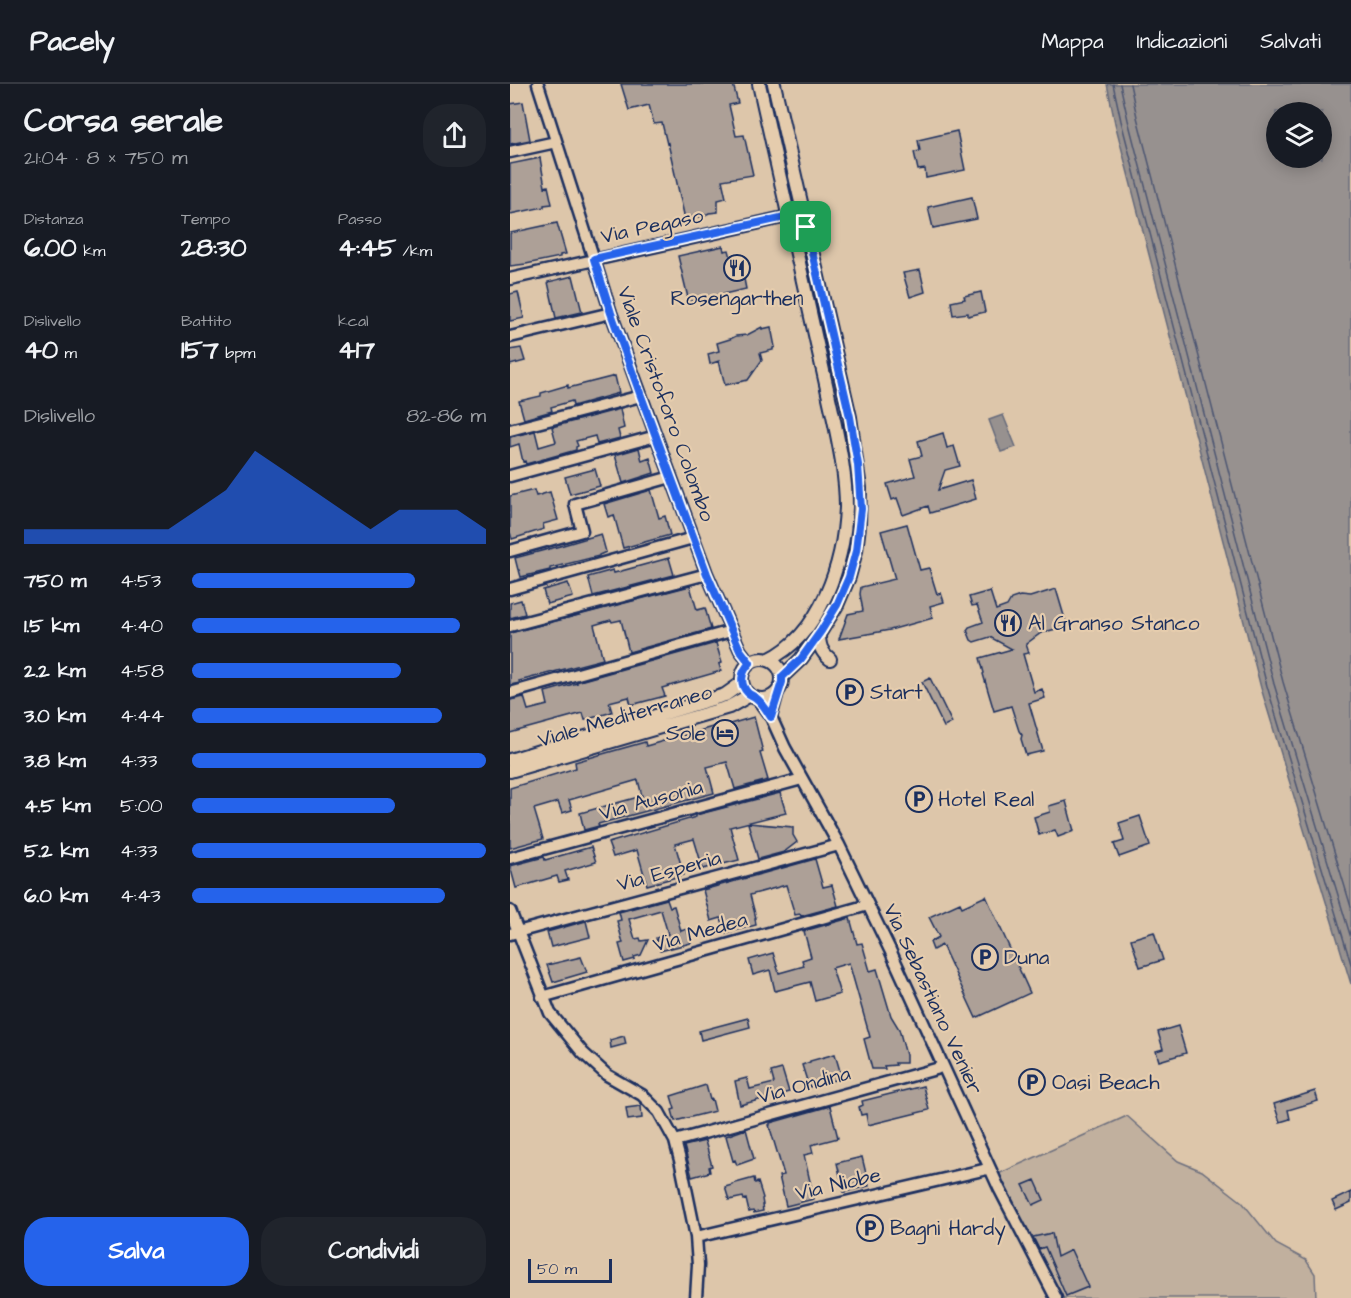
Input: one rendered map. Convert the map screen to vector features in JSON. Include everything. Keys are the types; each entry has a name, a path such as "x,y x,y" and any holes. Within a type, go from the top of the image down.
{"street":[{"name":"Viale Cristoforo Colombo","path":"537,84 611,313 693,538 731,631 750,663"},
{"path":"759,84 838,440 843,466 846,506 841,548 825,599 811,622 790,646 768,660"},
{"path":"774,84 850,417 861,509 856,551 849,577 837,605 801,659 782,677"},
{"path":"510,152 556,142"},
{"name":"Via Pegaso","path":"510,279 803,213"},
{"path":"510,337 611,313"},
{"path":"510,430 641,396"},
{"path":"510,476 656,436"},
{"path":"510,551 582,531 575,504 671,477"},
{"path":"510,589 693,538"},
{"path":"510,626 707,574"},
{"path":"510,693 731,631"},
{"path":"819,634 822,650 830,659"},
{"path":"771,717 782,682 777,666 768,660 761,659 750,663 743,672 744,688 754,697 769,698 778,691"},
{"name":"Viale Mediterraneo","path":"510,760 724,695 742,683"},
{"name":"Viale Mediterraneo","path":"510,771 754,697"},
{"name":"Via Sebastiano Venier","path":"754,697 771,717 838,845 989,1168 1056,1298"},
{"name":"Via Ausonia","path":"510,858 802,778"},
{"name":"Via Esperia","path":"514,933 838,845"},
{"name":"Via Medea","path":"542,997 868,905"},
{"path":"510,911 514,933 550,1013 584,1053 607,1075 642,1095 659,1112 675,1141 696,1237 698,1265 696,1298"},
{"name":"Via Ondina","path":"675,1141 942,1066"},
{"name":"Via Niobe","path":"696,1237 989,1168"}],"shaded area":[{"path":"1127,1116 1178,1161 1202,1171 1242,1202 1276,1244 1306,1260 1315,1274 1316,1298 1060,1298 998,1174"}],"water":[{"path":"1107,84 1351,84 1351,984 1261,688 1115,123"},
{"path":"1003,415 1016,447 1001,452 989,420"}],"building":[{"path":"621,84 733,84 738,103 729,105 736,136 744,135 753,175 722,180 726,198 718,200 718,212 685,219 662,123 654,124 649,105 629,110"},
{"path":"523,102 530,140 510,144 510,104"},
{"path":"957,131 965,170 926,178 925,169 918,170 914,152 920,151 918,140"},
{"path":"540,158 545,187 548,186 552,204 510,214 510,164"},
{"path":"972,197 977,219 933,228 928,207"},
{"path":"557,223 566,254 510,266 510,233"},
{"path":"723,246 724,251 729,250 734,269 746,266 743,274 746,289 689,302 678,256"},
{"path":"920,270 925,292 910,297 903,273"},
{"path":"573,276 582,312 556,318 548,282"},
{"path":"518,292 524,318 510,321 510,294"},
{"path":"981,292 985,312 968,316 968,313 953,315 951,302"},
{"path":"762,327 762,329 771,327 775,347 773,350 760,353 762,360 748,380 725,385 719,361 710,364 708,354 719,351 717,343 736,336 747,335"},
{"path":"521,348 525,361 510,365 510,350"},
{"path":"615,376 619,393 573,406 572,401 551,407 552,411 524,419 519,401 541,396 541,393 568,385 568,388"},
{"path":"620,409 624,428 618,430 620,438 597,444 595,436 576,441 578,446 576,450 526,464 525,461 523,462 519,444 510,447 510,437 535,431 539,447 556,442 552,427"},
{"path":"943,433 947,448 954,446 960,466 945,470 938,490 971,480 976,499 930,513 928,506 903,515 897,498 892,500 887,484 915,476 910,459 922,456 918,441"},
{"path":"639,448 642,461 650,458 654,473 623,483 615,455"},
{"path":"595,469 600,486 570,494 565,477"},
{"path":"534,490 536,496 550,492 558,520 543,524 544,529 512,539 510,496"},
{"path":"651,490 659,518 665,516 670,535 623,548 614,515 608,517 604,504"},
{"path":"907,524 920,570 929,568 937,594 941,593 944,602 930,606 933,618 890,630 839,639 848,614 863,611 861,587 895,579 881,531"},
{"path":"601,534 606,552 599,556 521,577 515,558"},
{"path":"669,558 674,575 593,596 588,577 613,570 614,573"},
{"path":"568,583 573,597 547,604 543,590"},
{"path":"690,586 697,610 705,608 711,629 629,652 621,620 612,622 611,620 594,625 603,659 510,685 510,633"},
{"path":"1056,589 1067,626 1041,633 1026,644 1029,653 1023,654 1034,692 1042,689 1045,698 1029,703 1043,751 1026,755 1022,735 1011,706 994,711 980,658 1012,649 990,637 974,642 971,640 967,630 969,627 983,622 977,605 972,606 969,597 990,591 996,610 1007,606 1011,599 1020,596 1030,597"},
{"path":"521,600 525,614 510,618 510,603"},
{"path":"716,643 722,663 719,664 721,671 662,688 665,696 631,705 629,697 609,702 612,712 585,720 583,713 510,733 510,700 524,697 528,710 548,705 545,692"},
{"path":"930,678 952,723 944,727 922,682"},
{"path":"754,717 763,752 760,753 768,780 735,789 727,762 707,767 714,793 598,824 599,826 584,830 580,813 642,796 638,780 569,800 572,810 562,813 558,802 534,809 543,839 510,848 510,788 576,768 575,762 645,742 646,746"},
{"path":"780,793 786,813 730,827 739,860 703,869 694,839 675,844 684,875 647,885 637,850 613,857 608,843 696,817 696,815"},
{"path":"1066,801 1074,831 1058,837 1055,830 1039,835 1034,817 1050,812 1049,806"},
{"path":"1140,816 1150,846 1119,857 1114,844 1124,841 1119,823"},
{"path":"748,823 793,827 793,835 797,842 784,852 758,859"},
{"path":"591,847 596,862 565,871 568,880 559,882 557,876 516,888 510,866 544,857 545,860"},
{"path":"815,859 823,887 832,885 838,906 801,916 800,914 795,915 786,885 750,895 756,925 726,933 721,918 711,921 703,890"},
{"name":"Duna","path":"986,896 1030,993 976,1018 942,945 933,950 930,942 939,937 929,917 960,903 962,907"},
{"path":"667,899 670,907 674,906 681,931 687,929 691,943 660,951 656,938 668,934 661,910 629,919 635,939 648,940 641,955 624,962 619,944 623,943 617,921 621,920 619,912"},
{"path":"850,918 857,944 862,943 870,971 877,969 891,1016 899,1029 906,1063 884,1066 885,1069 872,1069 864,1039 870,1037 849,963 832,968 840,994 815,1001 810,982 775,991 770,970 753,975 749,960 773,953 779,973 804,966 802,960 811,957 804,931"},
{"path":"586,921 590,937 551,947 547,932"},
{"path":"1154,932 1163,960 1140,967 1131,939"},
{"path":"581,957 587,972 553,982 547,965"},
{"path":"748,1018 750,1027 701,1040 699,1031"},
{"path":"1178,1026 1186,1053 1159,1061 1156,1051 1163,1049 1158,1032"},
{"path":"624,1036 626,1044 611,1048 610,1040"},
{"path":"835,1054 842,1078 809,1087 802,1065"},
{"path":"782,1069 789,1092 740,1105 735,1081 747,1078 750,1089 774,1083 771,1072"},
{"path":"706,1085 715,1111 675,1121 672,1110 675,1109 671,1096"},
{"path":"923,1086 929,1110 868,1125 866,1114 861,1115 859,1107 863,1105 862,1101"},
{"path":"1315,1091 1318,1101 1288,1110 1290,1119 1280,1122 1274,1104"},
{"path":"641,1106 642,1118 628,1120 626,1108"},
{"path":"830,1106 838,1138 811,1145 813,1153 804,1155 814,1199 786,1206 779,1176 784,1175 769,1125"},
{"path":"746,1129 754,1159 737,1165 735,1160 733,1161 726,1136"},
{"path":"705,1141 712,1166 709,1167 710,1172 692,1177 684,1146"},
{"path":"862,1157 869,1186 844,1192 837,1163"},
{"path":"754,1178 755,1183 758,1182 763,1198 763,1211 754,1213 749,1212 746,1199 744,1200 743,1197 729,1200 725,1187"},
{"path":"1035,1180 1044,1200 1033,1205 1023,1185"},
{"path":"1351,1192 1351,1203 1336,1210 1332,1201"},
{"path":"1052,1233 1057,1257 1071,1250 1088,1287 1066,1296 1045,1247 1039,1249 1033,1237"}],"place":[{"name":"Rosengarthen","path":"737,268"},
{"name":"Al Granso Stanco","path":"1008,623"},
{"name":"Start","path":"850,692"},
{"name":"Sole","path":"725,733"},
{"name":"Hotel Real","path":"919,799"},
{"name":"Duna","path":"985,957"},
{"name":"Oasi Beach","path":"1032,1082"},
{"name":"Bagni Hardy","path":"870,1228"}],"route":[{"path":"803,213 806,227 850,417 858,465 861,509 856,551 849,577 837,605 801,659 782,677 771,717 758,698 750,695 742,683 743,672 750,663 740,650 707,574 611,313 594,259 803,213"}]}
